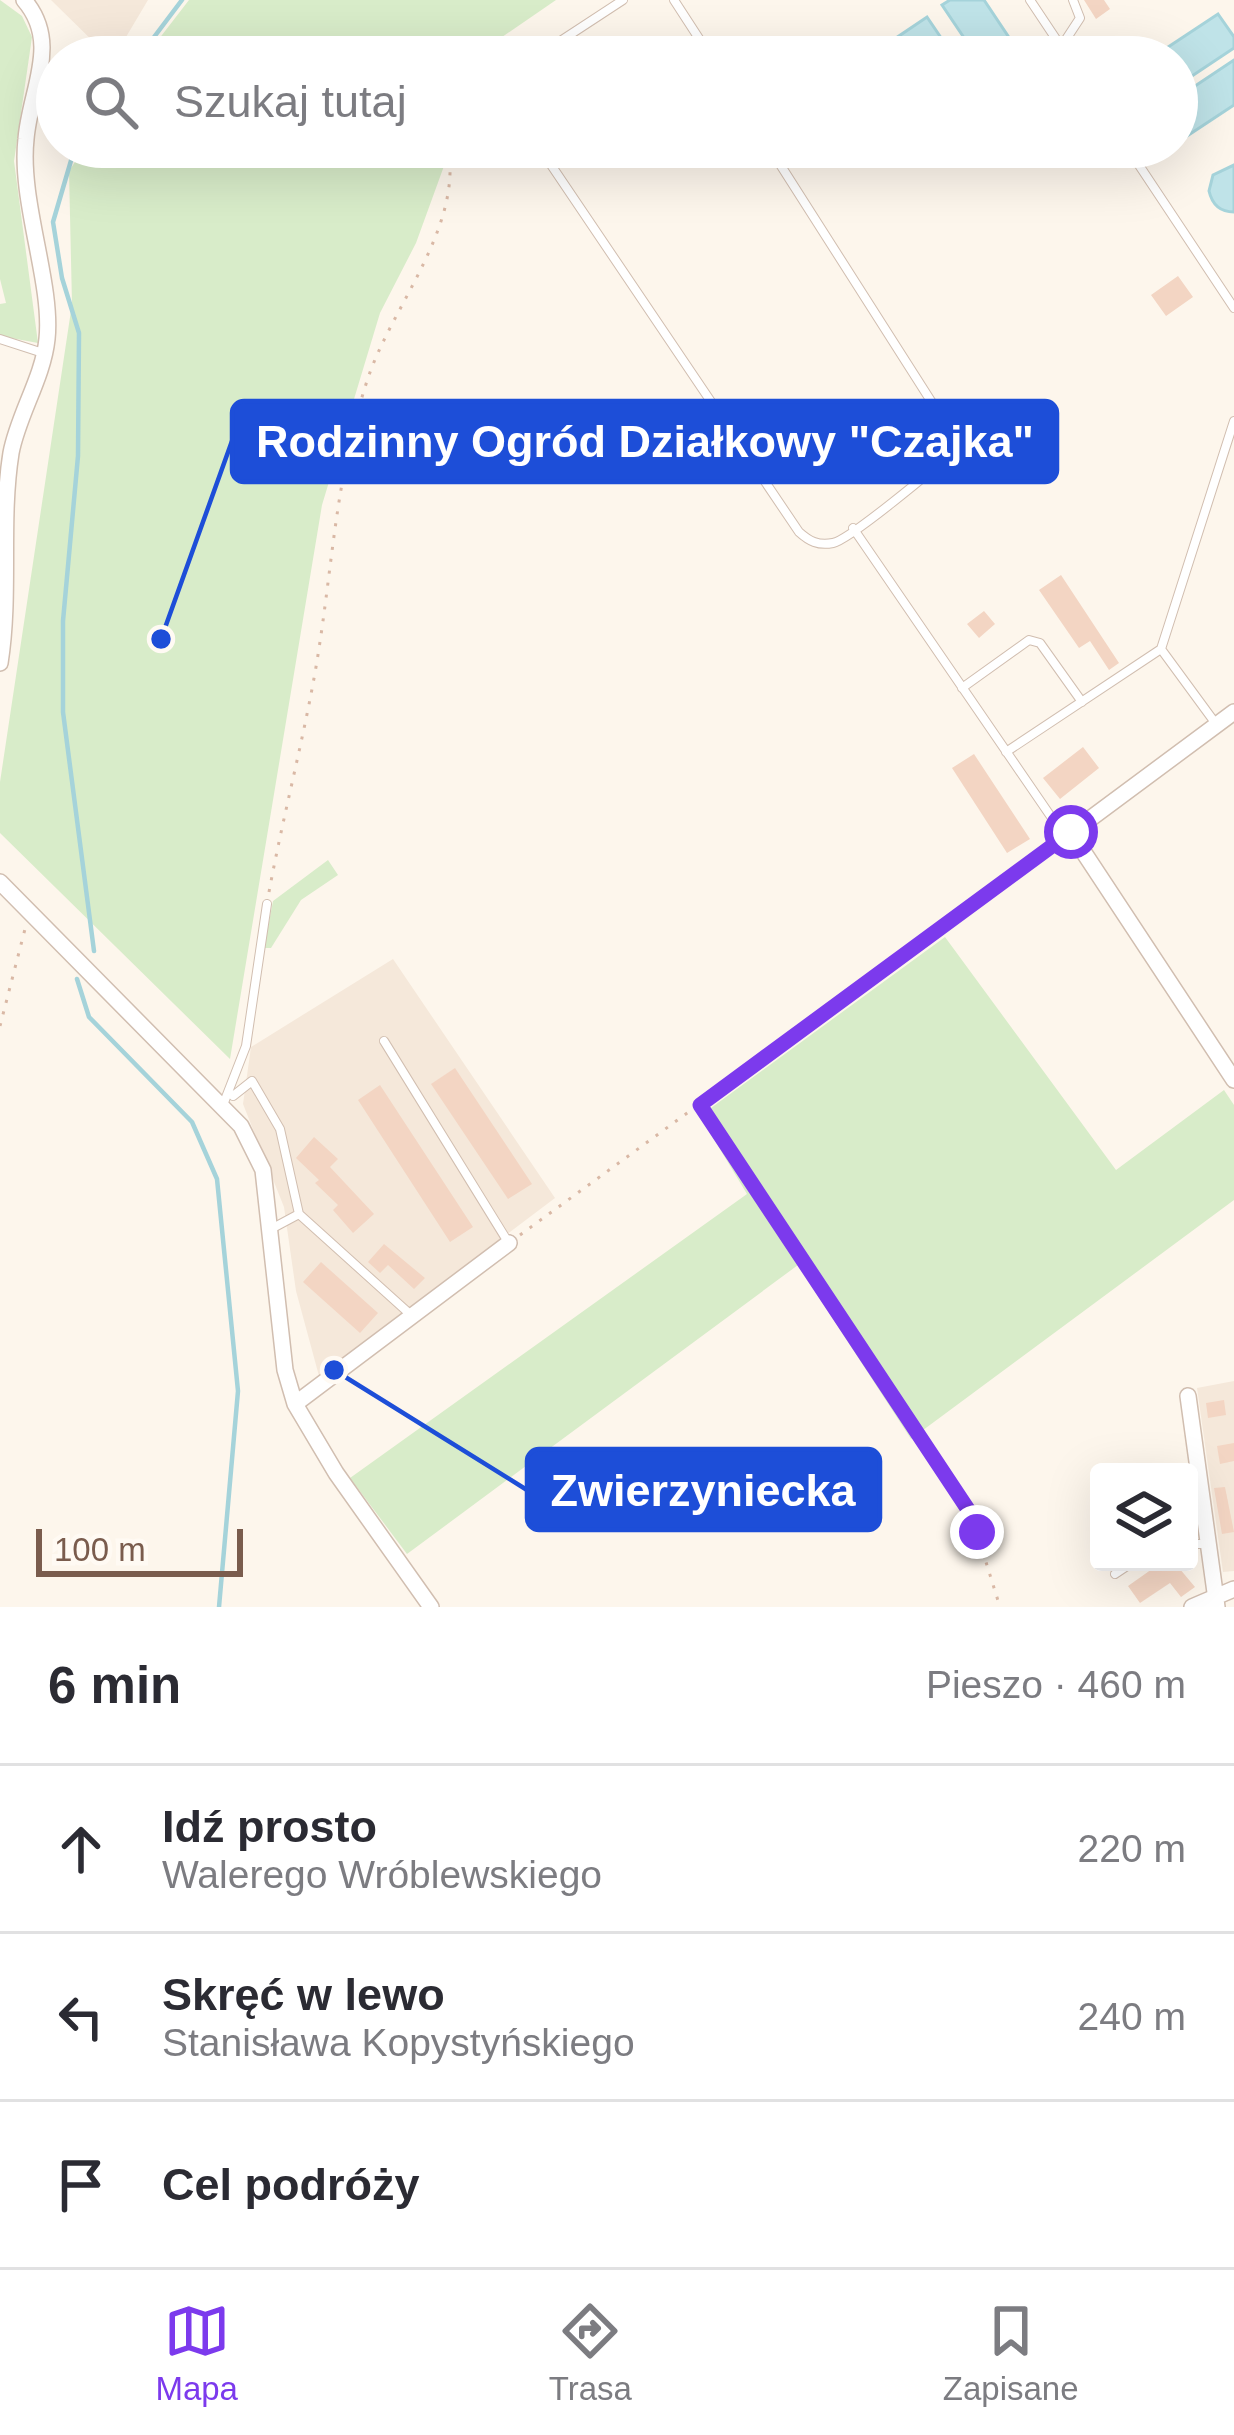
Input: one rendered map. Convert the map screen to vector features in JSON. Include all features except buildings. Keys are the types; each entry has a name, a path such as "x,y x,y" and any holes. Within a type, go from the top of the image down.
{"street":[{"path":"25,0 40,21 43,36"},
{"path":"0,663 9,605 5,455 47,338 25,141 36,88"},
{"path":"1234,712 1071,832 1234,1080"},
{"path":"0,882 241,1126 263,1170 284,1370 295,1404 317,1445 431,1607"},
{"path":"295,1404 509,1244"},
{"path":"1188,1396 1218,1585 1216,1600"},
{"path":"1192,1607 1234,1588"}],"lane":[{"path":"568,36 623,0"},
{"path":"674,0 697,36"},
{"path":"1068,36 1080,18 1073,0"},
{"path":"1035,2 1055,36"},
{"path":"553,168 799,532 812,542 837,543 932,471 952,452 952,434 782,168"},
{"path":"1141,168 1234,308"},
{"path":"0,339 43,353"},
{"path":"1006,752 1161,649 1234,421"},
{"path":"853,528 1056,824 1071,832"},
{"path":"962,688 1029,640 1040,643 1082,702"},
{"path":"1161,649 1216,725"},
{"path":"222,1106 246,1046 267,904"},
{"path":"384,1041 509,1244"},
{"path":"222,1106 252,1082 280,1129 299,1214 412,1316"},
{"path":"268,1230 299,1214"},
{"path":"1198,1544 1212,1544"},
{"path":"1115,1574 1120,1571"}],"path":[{"path":"267,904 316,665 337,493 369,374 439,224 448,168"},
{"path":"509,1244 1071,832"},
{"path":"0,1026 21,934 35,916"},
{"path":"700,1105 971,1514 1000,1607"}],"shaded area":[{"path":"51,0 148,0 127,36 88,36"},
{"path":"393,959 555,1198 319,1376 296,1291 284,1207 243,1104 251,1047"},
{"path":"1234,1381 1234,1571 1223,1572 1197,1388"}],"green space":[{"path":"0,0 22,16 32,37 14,161 38,343 0,336 0,304 6,303 0,279"},
{"path":"189,0 556,0 504,36 161,36"},
{"path":"443,168 416,243 380,313 322,505 230,1059 0,833 0,782 72,304 69,171"},
{"path":"328,860 338,875 301,900 271,948 264,948 273,901"},
{"path":"945,937 1116,1170 1224,1090 1234,1105 1234,1200 911,1439 798,1265 407,1554 350,1478 747,1194 700,1116"}],"water":[{"path":"950,0 984,0 1008,36 963,36 942,5"},
{"path":"1218,14 1234,37 1234,48 1198,72 1198,36 1185,36"},
{"path":"927,17 940,36 899,36"},
{"path":"1234,60 1234,105 1198,129 1198,84"},
{"path":"1234,165 1234,212 1217,206 1209,191 1213,175"}],"waterway":[{"path":"155,36 182,0"},
{"path":"69,168 53,222 62,278 79,333 78,456 63,621 63,712 94,951"},
{"path":"77,979 89,1017 192,1122 217,1179 238,1391 219,1607"}],"place":[{"name":"Rodzinny Ogród Działkowy \"Czajka\"","path":"161,639"},
{"name":"Zwierzyniecka","path":"334,1370"}],"route":[{"path":"977,1532 971,1514 700,1105 1071,832"}]}
